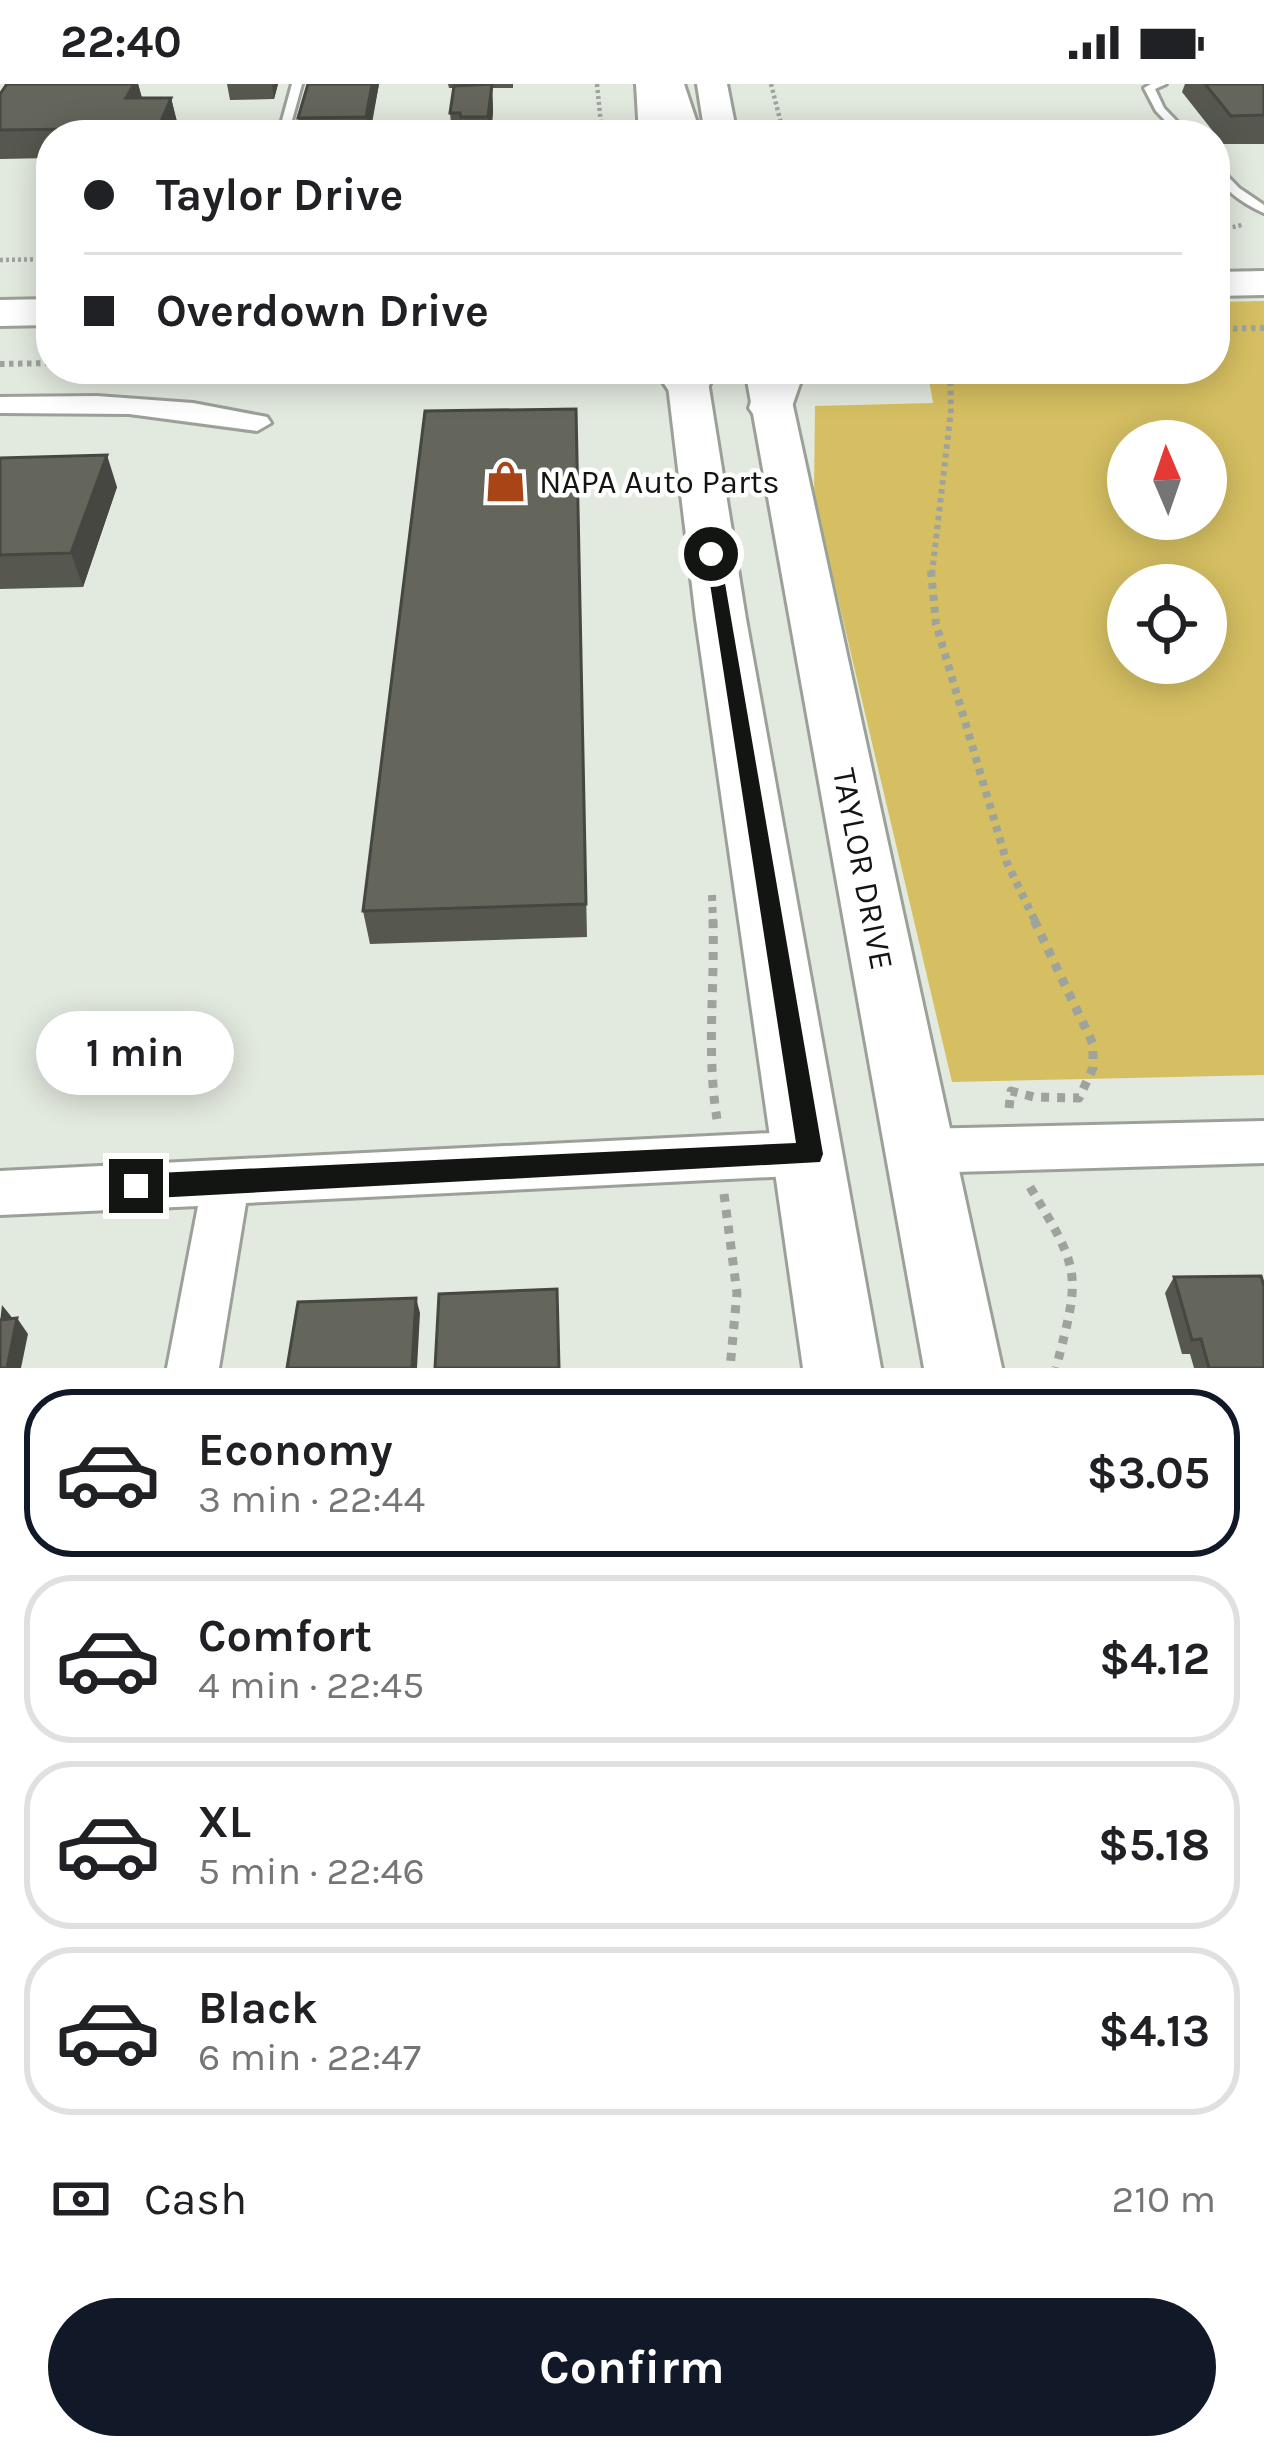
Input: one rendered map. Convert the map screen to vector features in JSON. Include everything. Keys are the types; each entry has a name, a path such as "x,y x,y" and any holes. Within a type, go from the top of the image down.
{"main road":[{"path":"651,84 654,120"},
{"path":"668,84 679,120"},
{"path":"712,84 719,120"},
{"path":"0,284 36,283"},
{"path":"1230,284 1264,283"},
{"path":"0,313 36,312"},
{"path":"685,384 842,1368"},
{"name":"TAYLOR DRIVE","path":"773,384 963,1368"}],"street":[{"path":"0,405 138,404 256,423"},
{"path":"919,1151 1264,1142"},
{"path":"0,1193 811,1154"},
{"path":"193,1368 226,1182"}],"lane":[{"path":"287,120 297,84"},
{"path":"1161,84 1149,88 1171,120"},
{"path":"1230,184 1264,210"}],"path":[{"path":"597,84 601,120"},
{"path":"771,84 780,120"},
{"path":"0,260 36,259"},
{"path":"1230,329 1264,328"},
{"path":"0,364 36,363"},
{"path":"950,384 931,568 935,624 1007,863 1094,1044 1093,1068 1078,1098 1011,1091 1007,1101"},
{"path":"1033,1198 1052,1218 1070,1251 1075,1295 1056,1368"},
{"path":"726,1212 736,1293 730,1368"}],"shaded area":[{"path":"1264,301 1264,1075 952,1082 814,497 815,406 933,403 930,384 1230,384 1230,302"}],"building":[{"path":"7,84 134,84 126,98 171,98 161,120 36,120 36,130 0,130 0,94"},
{"path":"308,84 372,84 366,117 298,118"},
{"path":"492,84 488,117 450,113 454,86"},
{"path":"1205,84 1264,84 1264,115 1231,116"},
{"path":"576,409 586,904 363,911 425,411"},
{"path":"107,455 71,553 0,555 0,458"},
{"path":"1261,1276 1264,1368 1209,1368 1201,1339 1192,1340 1174,1277"},
{"path":"557,1289 559,1368 435,1368 439,1294"},
{"path":"416,1298 412,1368 287,1368 298,1302"},
{"path":"17,1318 7,1368 0,1368 0,1320"}],"place":[{"name":"NAPA Auto Parts","path":"505,482"}],"route":[{"path":"136,1186 811,1154 711,554"}]}
